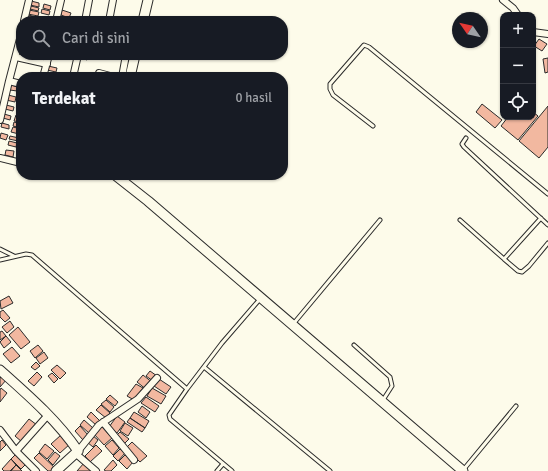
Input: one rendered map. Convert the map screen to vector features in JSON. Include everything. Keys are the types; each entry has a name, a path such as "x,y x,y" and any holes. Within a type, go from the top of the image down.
{"street":[{"path":"25,16 29,0"},
{"path":"57,16 61,0"},
{"path":"86,16 89,0"},
{"path":"110,16 113,0"},
{"path":"144,16 148,0"},
{"path":"503,0 516,12"},
{"path":"536,32 548,34"},
{"path":"0,120 16,57"},
{"path":"29,60 47,64"},
{"path":"45,72 48,60"},
{"path":"74,72 77,60"},
{"path":"123,72 125,60"},
{"path":"131,72 134,60"},
{"path":"9,82 16,83"},
{"path":"0,158 16,162"},
{"path":"121,180 261,297 463,471"},
{"path":"0,370 48,415 64,432 77,452 96,471"},
{"path":"56,471 77,452 99,425 138,399 157,378"},
{"path":"16,451 48,415"},
{"path":"103,422 134,460"},
{"path":"0,430 16,451 36,471"}],"lane":[{"path":"372,126 332,94 330,89 330,84 364,45 369,47 548,194"},
{"path":"466,138 462,144 464,147 548,225"},
{"path":"504,259 541,218"},
{"path":"293,325 380,220"},
{"path":"460,220 518,271 522,272 529,266 548,243"},
{"path":"0,249 15,257"},
{"path":"0,260 26,254 32,255 187,389"},
{"path":"232,471 169,418 169,414 239,322 261,297"},
{"path":"354,345 390,377 392,386 382,402"},
{"path":"204,367 330,471"},
{"path":"463,471 516,406"},
{"path":"217,471 223,464"}],"building":[{"path":"31,1 39,3 39,7 30,5"},
{"path":"44,4 51,6 50,10 43,8"},
{"path":"31,6 39,8 38,11 30,9"},
{"path":"42,9 50,11 49,15 41,13"},
{"path":"29,10 39,12 38,16 28,14"},
{"path":"62,10 71,13 70,16 61,15"},
{"path":"539,39 547,44 542,51 536,47 536,43"},
{"path":"548,58 548,72 545,73 543,59"},
{"path":"48,66 57,68 56,72 47,70"},
{"path":"11,85 16,86 16,91 10,90"},
{"path":"8,95 16,97 15,102 6,100"},
{"path":"482,104 500,120 502,120 495,128 476,112"},
{"path":"6,105 14,107 13,111 5,109"},
{"path":"548,106 548,147 539,158 519,141"},
{"path":"4,114 11,116 10,120 3,118"},
{"path":"506,120 535,120 518,140 501,126"},
{"path":"14,122 16,123 16,127 13,126"},
{"path":"2,123 9,125 9,129 1,127"},
{"path":"13,127 16,128 16,133 11,132"},
{"path":"1,133 8,135 6,140 0,138"},
{"path":"10,136 16,137 16,141 9,139"},
{"path":"9,141 16,143 16,147 8,145"},
{"path":"6,150 14,151 13,157 5,155"},
{"path":"9,296 13,303 1,309 0,301"},
{"path":"3,310 10,318 5,322 0,317 0,312"},
{"path":"10,321 14,327 7,333 2,327"},
{"path":"18,327 30,342 21,349 9,335"},
{"path":"2,331 6,336 0,340 0,332"},
{"path":"6,336 11,342 4,348 0,342"},
{"path":"38,345 43,351 35,358 30,351"},
{"path":"12,347 20,356 11,363 3,354"},
{"path":"44,352 48,358 40,364 36,358"},
{"path":"36,362 40,366 35,370 31,367"},
{"path":"57,365 66,373 60,379 51,370"},
{"path":"150,371 157,376 153,381 146,376"},
{"path":"37,372 42,377 34,386 28,381"},
{"path":"52,373 58,379 54,383 48,376"},
{"path":"143,375 153,383 147,390 137,382"},
{"path":"2,376 7,379 0,387 0,378"},
{"path":"159,379 171,387 166,394 154,386"},
{"path":"136,384 143,388 134,400 127,396"},
{"path":"1,388 7,393 0,402 0,390"},
{"path":"152,388 166,396 161,404 147,396"},
{"path":"110,395 118,402 115,406 106,399"},
{"path":"146,397 159,406 155,412 141,403"},
{"path":"106,400 114,407 110,412 101,404"},
{"path":"101,405 110,413 106,418 96,410"},
{"path":"142,406 150,412 146,418 138,412"},
{"path":"91,412 100,421 96,425 87,417"},
{"path":"134,412 149,421 145,428 130,418"},
{"path":"117,416 125,422 117,433 109,427"},
{"path":"130,418 145,428 142,432 127,422"},
{"path":"29,419 37,425 22,442 15,436"},
{"path":"84,420 93,428 89,433 80,425"},
{"path":"125,423 133,428 128,436 120,431"},
{"path":"80,426 88,435 83,440 75,431"},
{"path":"102,427 112,438 104,445 94,434"},
{"path":"120,432 129,439 124,444 115,437"},
{"path":"61,435 70,444 60,453 51,444"},
{"path":"92,435 98,440 93,447 87,442"},
{"path":"2,440 6,445 0,451 0,442"},
{"path":"112,440 119,448 113,455 105,446"},
{"path":"132,442 147,456 140,462 126,448"},
{"path":"45,444 54,451 47,459 39,452"},
{"path":"96,445 102,451 90,462 85,456"},
{"path":"120,449 125,453 118,461 113,456"},
{"path":"55,452 60,456 53,465 48,460"},
{"path":"17,453 27,463 21,469 11,459"},
{"path":"39,453 55,468 52,471 48,471 34,458"},
{"path":"125,455 133,462 127,469 119,461"},
{"path":"11,459 16,465 10,471 4,471 2,469"},
{"path":"113,460 117,465 111,471 104,470"},
{"path":"84,463 94,471 77,471"},
{"path":"16,465 22,471 11,471"}]}
